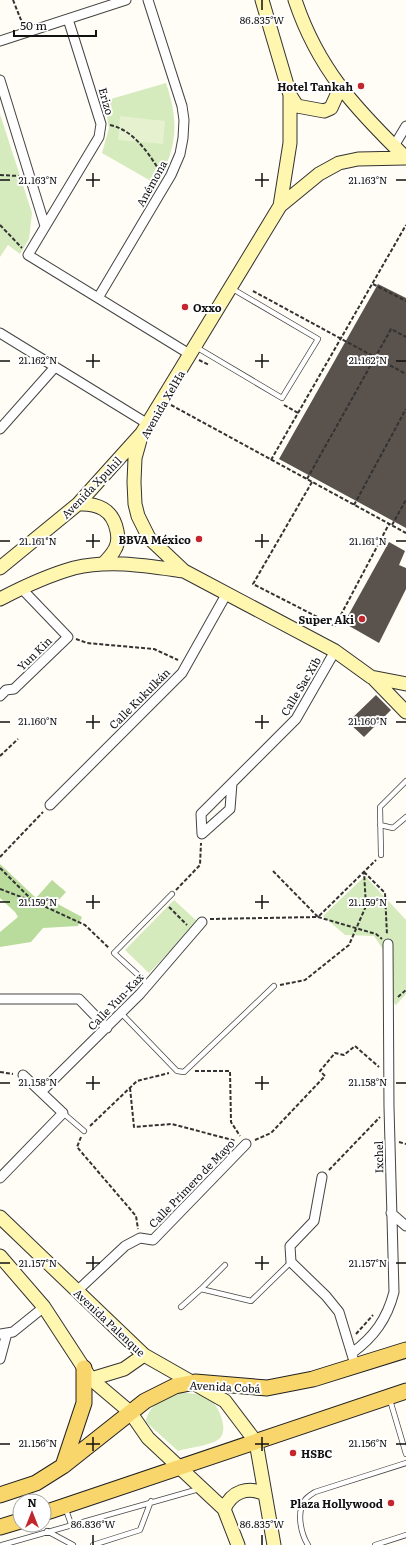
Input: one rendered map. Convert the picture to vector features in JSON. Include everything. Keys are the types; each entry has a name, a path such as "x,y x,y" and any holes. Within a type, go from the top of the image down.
{"main road":[{"name":"Avenida Cobá","path":"0,1495 36,1483 63,1466 130,1412 166,1389 195,1382 267,1388 313,1379 354,1360 406,1350"},
{"path":"63,1466 84,1402 88,1373"},
{"path":"52,1510 406,1391"},
{"path":"0,1520 12,1520"},
{"path":"0,1527 12,1523"}],"street":[{"path":"0,41 126,0"},
{"name":"Anémona","path":"98,298 167,182 180,154 183,138 184,120 182,106 148,0"},
{"path":"262,0 290,95 297,106 324,111 331,108 340,88"},
{"path":"295,0 306,33 319,57 340,88 406,158"},
{"name":"Erizo","path":"28,255 99,137 101,124 68,19"},
{"path":"0,80 45,226"},
{"path":"280,206 290,144 290,95"},
{"path":"394,146 406,126"},
{"name":"Avenida XelHa","path":"406,158 358,159 339,163 318,174 280,206 145,429 135,458 134,482 135,504 138,516 149,538 184,571 335,651 371,677 406,684"},
{"path":"28,255 98,298 193,351"},
{"path":"0,333 55,367 145,429"},
{"path":"0,429 55,367"},
{"name":"Avenida Xpuhil","path":"0,568 78,504 145,429"},
{"path":"78,504 100,506 108,512 115,522 118,537 116,548 103,564"},
{"path":"0,599 21,588 74,568 103,564 126,564 184,571"},
{"name":"Yun Kin","path":"0,696 6,690 14,689 68,637 21,588"},
{"name":"Calle Kukulkán","path":"50,805 182,673 227,593"},
{"name":"Calle Sac Xib","path":"202,834 201,814 296,719 335,651"},
{"path":"371,677 406,712"},
{"path":"202,834 230,808 232,783"},
{"name":"Calle Yun-Kax","path":"41,1092 149,985 202,922"},
{"name":"Ixchel","path":"354,1360 378,1330 390,1309 394,1292 389,1107 388,944"},
{"path":"0,1000 80,999 107,1028"},
{"path":"0,1178 63,1113 23,1075"},
{"name":"Calle Primero de Mayo","path":"78,1291 125,1246 140,1238 153,1240 246,1144"},
{"path":"322,1176 314,1221 290,1246 291,1262 326,1296 338,1312 354,1360"},
{"path":"391,1213 406,1226"},
{"name":"Avenida Palenque","path":"0,1217 144,1355 195,1382 225,1401 256,1442 274,1545"},
{"path":"0,1256 44,1307 88,1373 130,1412 148,1438 181,1467 224,1509 238,1545"},
{"path":"0,1359 3,1334 13,1332 44,1307"},
{"path":"88,1373 124,1369 144,1355"},
{"path":"224,1509 230,1498 241,1491 254,1490 265,1494"}],"lane":[{"path":"193,351 282,398 318,339 233,284"},
{"path":"381,855 380,807 406,781"},
{"path":"380,825 393,828 406,817"},
{"path":"149,985 114,953 172,894"},
{"path":"122,1013 177,1071 184,1072 274,986"},
{"path":"63,1113 84,1131"},
{"path":"201,1289 252,1301 291,1262"},
{"path":"181,1307 225,1265"},
{"path":"390,1396 406,1454"},
{"path":"308,1545 302,1535 300,1511 305,1500 315,1492 406,1463"},
{"path":"52,1530 151,1501 203,1488"},
{"path":"93,1545 140,1530 151,1501"},
{"path":"65,1506 71,1524"},
{"path":"2,1545 41,1533"},
{"path":"51,1533 73,1545"},
{"path":"375,1545 406,1535"}],"path":[{"path":"13,0 26,32"},
{"path":"101,124 117,127 144,146 167,182"},
{"path":"0,175 30,176"},
{"path":"0,225 28,255"},
{"path":"272,460 406,225"},
{"path":"233,284 406,374"},
{"path":"373,284 406,301"},
{"path":"307,479 391,329 406,338"},
{"path":"163,400 406,533"},
{"path":"354,505 406,409"},
{"path":"312,482 253,584 336,626 406,500"},
{"path":"68,637 87,643 154,649 187,664"},
{"path":"0,756 18,739"},
{"path":"0,857 50,805"},
{"path":"172,894 200,865 202,834"},
{"path":"318,917 381,855"},
{"path":"0,868 33,901"},
{"path":"273,871 318,917"},
{"path":"274,986 306,980 349,945 366,906 364,872"},
{"path":"364,872 385,893 388,944"},
{"path":"0,889 33,901 85,925 114,953"},
{"path":"164,903 194,931"},
{"path":"202,922 206,919 318,917 376,934 388,944"},
{"path":"130,1088 134,1127 172,1124 246,1144 271,1133 325,1076 320,1071 335,1054 344,1055 355,1046 389,1076"},
{"path":"140,1238 136,1216 77,1148 84,1131 137,1081 177,1071"},
{"path":"184,1072 230,1071 231,1122 246,1144"},
{"path":"0,1072 23,1075"},
{"path":"322,1176 389,1107"},
{"path":"348,1342 374,1314"}],"green space":[{"path":"166,83 173,110 174,135 169,159 156,184 102,153 109,128 104,101"},
{"path":"0,114 32,213 29,239 20,254 8,245 0,257"},
{"path":"120,116 165,121 163,144 118,140"},
{"path":"0,864 36,898 52,880 66,892 56,903 82,917 78,926 43,928 31,942 0,947 0,932 18,917 15,912 0,898"},
{"path":"365,876 406,920 406,994 396,1005 384,995 384,951 374,936 345,935 323,916"},
{"path":"174,900 198,922 149,973 125,950"},
{"path":"178,1393 202,1395 212,1401 222,1418 223,1430 219,1439 206,1445 178,1451 146,1422 147,1416 153,1407 167,1397"}],"building":[{"path":"378,284 406,298 406,528 279,459"},
{"path":"389,542 405,551 399,565 406,568 406,589 379,643 344,623"},
{"path":"376,695 391,710 364,737 348,722"}],"place":[{"name":"Hotel Tankah","path":"361,86"},
{"name":"Oxxo","path":"185,307"},
{"name":"BBVA México","path":"199,539"},
{"name":"Super Aki","path":"362,619"},
{"name":"HSBC","path":"293,1453"},
{"name":"Plaza Hollywood","path":"391,1503"}]}
